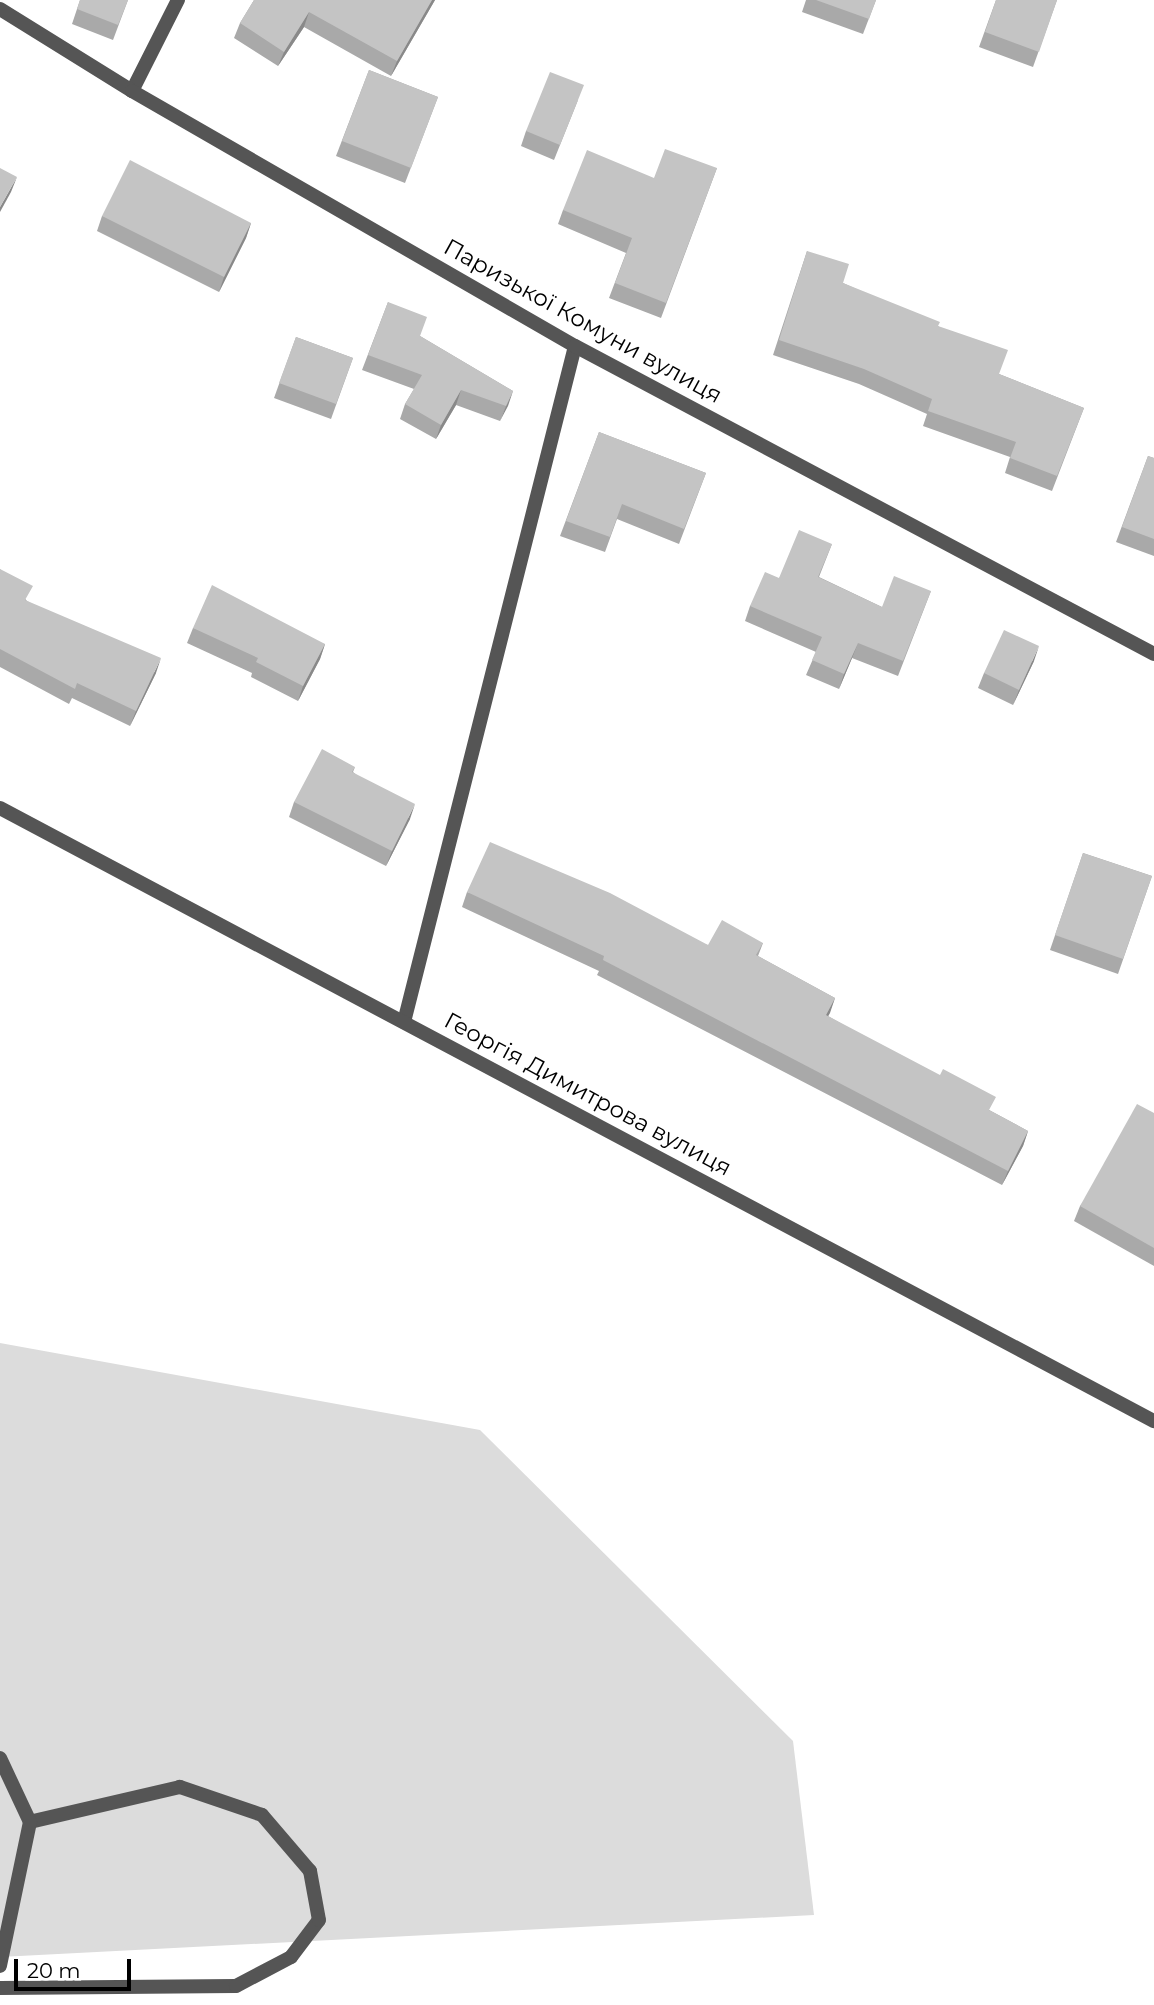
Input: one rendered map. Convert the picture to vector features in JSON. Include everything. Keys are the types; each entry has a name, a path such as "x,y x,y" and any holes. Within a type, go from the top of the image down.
{"street":[{"path":"132,91 178,0"},
{"name":"Паризької Комуни вулиця","path":"0,9 132,91 575,346 1154,654"},
{"path":"404,1022 575,346"},
{"name":"Георгія Димитрова вулиця","path":"0,808 1154,1421"},
{"path":"0,1758 30,1822 0,1966"},
{"path":"0,1987 236,1986 291,1957 318,1920 310,1871 262,1815 180,1787 30,1822"}],"shaded area":[{"path":"0,1343 480,1430 793,1741 814,1915 0,1957"}],"building":[{"path":"80,0 128,0 118,25 77,9"},
{"path":"254,0 432,0 397,61 309,12 284,52 240,23"},
{"path":"816,0 876,0 869,19"},
{"path":"996,0 1057,0 1039,52 985,32"},
{"path":"369,70 438,97 411,168 342,141"},
{"path":"550,72 584,85 560,145 526,131"},
{"path":"665,149 717,168 666,303 615,283 632,238 563,210 587,150 654,178"},
{"path":"130,160 251,223 224,277 102,216"},
{"path":"0,168 17,177 0,207"},
{"path":"807,251 849,264 843,283 940,322 938,326 1008,350 999,374 1084,408 1057,476 1010,458 1016,442 928,411 932,399 864,369 779,340"},
{"path":"388,302 427,317 420,336 513,391 506,406 461,390 441,425 405,404 422,375 368,355"},
{"path":"296,337 353,358 336,404 279,383"},
{"path":"599,432 706,473 684,529 622,504 610,537 566,521"},
{"path":"1148,456 1154,458 1154,539 1122,527"},
{"path":"799,530 832,544 818,577 882,607 894,576 931,591 903,661 858,643 844,674 812,660 822,637 750,606 765,572 779,578"},
{"path":"0,569 33,586 25,600 161,658 136,711 77,683 75,689 0,649"},
{"path":"212,585 325,644 303,686 256,662 258,658 193,628"},
{"path":"1004,630 1039,646 1019,690 984,673"},
{"path":"322,749 355,767 352,772 415,804 392,851 294,802"},
{"path":"490,842 610,893 708,945 722,920 763,943 756,955 835,998 826,1015 940,1075 943,1069 996,1097 989,1110 1028,1131 1008,1171 603,960 604,956 467,892"},
{"path":"1083,853 1152,876 1123,959 1055,935"},
{"path":"1137,1104 1154,1113 1154,1248 1080,1206"}]}
